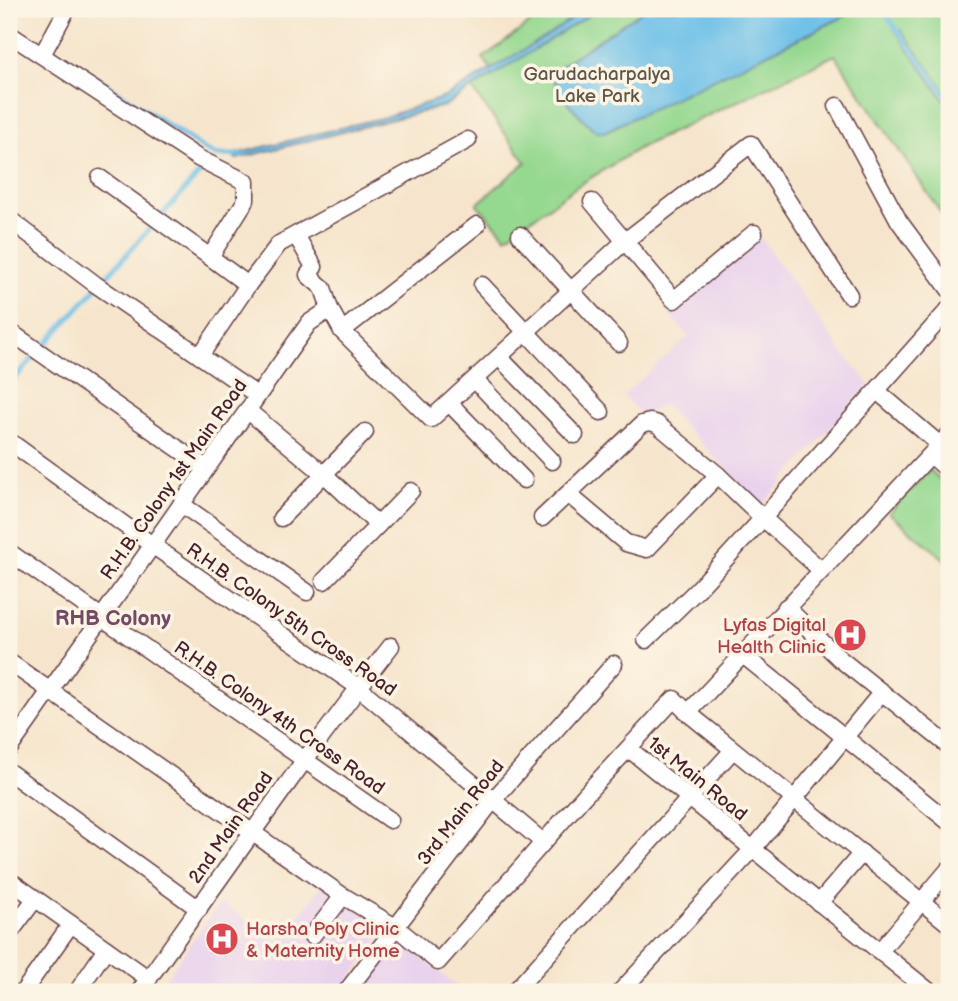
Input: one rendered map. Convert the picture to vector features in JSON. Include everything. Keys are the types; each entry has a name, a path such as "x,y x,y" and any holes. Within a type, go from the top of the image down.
{"street":[{"path":"42,55 67,9"},
{"path":"9,34 198,158 246,182 246,200 210,257"},
{"path":"837,106 899,221 949,289"},
{"path":"200,356 279,244 468,140"},
{"path":"296,235 314,267 308,275 323,288 342,331 431,419 625,242 751,144 849,295"},
{"path":"100,178 248,285"},
{"path":"592,202 674,300 754,233"},
{"path":"9,219 95,284 257,395"},
{"path":"342,331 477,225"},
{"path":"520,235 619,343"},
{"path":"482,285 601,412"},
{"name":"R.H.B. Colony 1st Main Road","path":"9,749 309,323 330,309"},
{"path":"646,640 698,589 763,518 949,309"},
{"path":"9,331 206,468"},
{"path":"499,357 575,435"},
{"path":"475,380 552,461"},
{"path":"877,391 940,445 949,471"},
{"path":"450,404 524,480"},
{"path":"247,410 324,474 378,525"},
{"path":"542,519 642,424 650,422 657,424 718,475 821,570"},
{"path":"281,518 365,432"},
{"name":"R.H.B. Colony 5th Cross Road","path":"9,441 152,545 358,687 543,842"},
{"path":"940,445 688,713 949,923"},
{"path":"568,494 626,543 647,549 718,475"},
{"path":"324,582 411,491"},
{"path":"181,504 307,592"},
{"name":"R.H.B. Colony 4th Cross Road","path":"9,552 390,820"},
{"path":"786,607 840,659 949,746"},
{"name":"2nd Main Road","path":"144,986 303,759 391,646"},
{"path":"742,654 949,822"},
{"path":"9,662 343,896 397,928 438,961 629,749"},
{"name":"3rd Main Road","path":"346,992 494,799 614,664"},
{"name":"1st Main Road","path":"688,713 674,699 629,749 753,849 882,692"},
{"path":"514,992 733,750"},
{"path":"9,772 199,909"},
{"path":"620,992 753,849 930,992"},
{"path":"819,903 862,853"},
{"path":"880,952 949,870"},
{"path":"9,880 106,949 144,986"},
{"path":"312,936 343,896"},
{"path":"9,934 35,899"},
{"path":"23,992 71,924"},
{"path":"77,992 106,949"}],"shaded area":[{"path":"761,238 842,352 869,384 762,505 663,404 643,417 623,396 689,336 668,314"},
{"path":"321,886 387,928 340,992 156,992 220,902 280,943"},
{"path":"398,938 436,969 463,992 356,992"}],"green space":[{"name":"Garudacharpalya Lake Park","path":"549,9 949,9 949,96 901,30 895,30 949,107 949,225 835,55 641,147 576,187 506,237 477,204 526,162 472,89 494,73 483,58"},
{"path":"930,470 949,488 949,563 889,513"}],"water":[{"path":"586,9 599,9 444,106 236,159 235,154 385,117 445,97 550,34"},
{"path":"645,9 860,9 604,132 596,132 557,92 555,81 562,65"}],"waterway":[{"path":"882,9 949,100"},
{"path":"70,60 204,149 217,155 242,155"},
{"path":"9,385 208,164"}],"place":[{"name":"Lyfas Digital Health Clinic","path":"850,635"},
{"name":"Harsha Poly Clinic & Maternity Home","path":"222,939"}],"district":[{"name":"RHB Colony","path":"113,618"}]}
